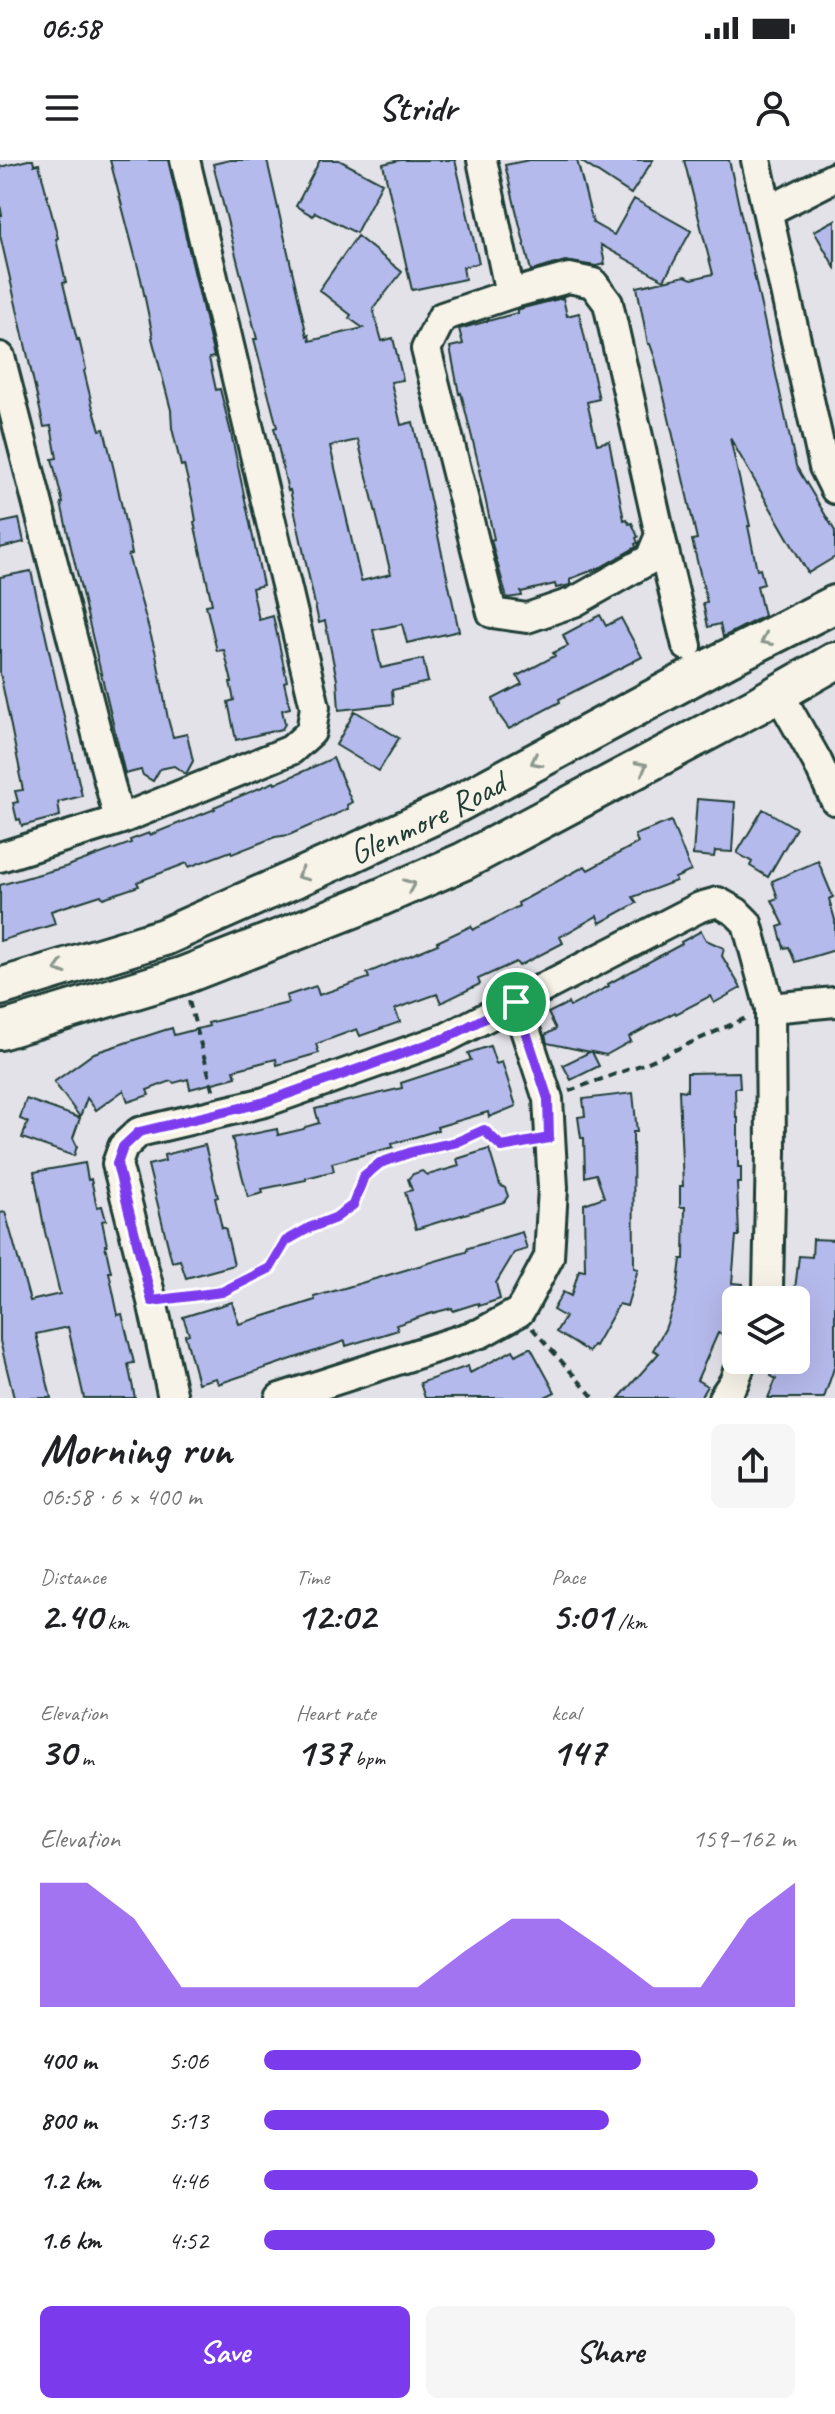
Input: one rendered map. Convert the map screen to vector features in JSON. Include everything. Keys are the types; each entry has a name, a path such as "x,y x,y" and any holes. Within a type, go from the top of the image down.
{"main road":[{"name":"Glenmore Road","path":"0,987 164,937 362,849 444,811 835,604"},
{"path":"778,692 809,654 835,632"},
{"name":"Glenmore Road","path":"0,1031 182,976 356,908 464,861 835,661"}],"street":[{"path":"0,857 119,820 291,750 311,732 315,707 185,160"},
{"path":"482,160 510,294"},
{"path":"756,160 824,467 835,489"},
{"path":"768,211 835,177"},
{"path":"660,535 650,559 574,602 527,618 492,613 426,349 442,317 569,278 593,283 608,303 687,646"},
{"path":"0,357 9,436 119,820"},
{"path":"778,692 835,800"},
{"path":"173,1398 117,1164 123,1147 139,1132 265,1102 446,1038 700,907 718,902 736,912 747,923 770,1008 768,1286"},
{"path":"280,1398 481,1333 519,1312 549,1257 553,1188 548,1099 516,1002"},
{"path":"770,1008 835,1002"},
{"path":"723,1398 737,1374"}],"path":[{"path":"182,976 219,1114"},
{"path":"548,1099 646,1063 770,1008"},
{"path":"152,1301 222,1292 270,1268 286,1241 335,1218 353,1205 364,1176 380,1163 457,1142 484,1130 502,1147 549,1138"},
{"path":"519,1312 594,1398"}],"building":[{"path":"33,160 34,165 39,164 58,238 66,282 63,283 79,339 92,404 100,430 104,429 114,470 132,554 128,555 156,654 168,719 173,737 187,734 193,761 186,774 174,766 160,769 153,781 141,770 125,774 61,503 52,459 57,458 51,426 44,427 0,235 0,167"},
{"path":"110,160 168,160 214,357 209,358 216,390 220,389 231,433 263,585 252,588 259,620 273,616 287,681 284,682 290,708 282,710 285,724 282,729 236,740 228,702 234,700 232,682 224,650 217,651 206,605 212,604 194,522 192,498 184,465 181,466 141,279"},
{"path":"230,160 267,160 310,341 363,328 319,290 357,236 402,272 373,309 382,341 393,338 403,380 391,382 401,425 413,422 459,631 407,643 402,624 373,630 381,668 423,659 428,682 392,690 393,704 339,710 337,680 325,621 319,623 274,428 277,427 254,339 257,339 213,164","holes":["358,440 391,574 361,581 330,446"]},
{"path":"320,160 339,160 382,183 356,233 296,206"},
{"path":"400,160 455,160 479,263 463,267 465,279 412,290 383,164"},
{"path":"529,160 577,160 593,223 614,235 634,199 691,231 664,280 601,245 605,264 596,266 565,261 531,271 505,165"},
{"path":"579,160 653,160 631,194"},
{"path":"684,160 729,160 796,466 835,531 835,557 808,573 730,438 757,570 760,569 764,584 757,586 764,616 723,637 720,624 708,627 703,603 707,602 692,540 697,539 655,358 648,344 637,287 685,276 692,279 713,274"},
{"path":"835,220 835,268 814,231"},
{"path":"563,298 567,316 579,313 599,399 587,402 597,444 609,441 624,520 632,523 638,543 601,567 570,579 570,585 556,588 555,584 507,598 491,540 494,539 480,470 450,347 463,344 459,329"},
{"path":"19,519 24,542 0,548 0,523"},
{"path":"31,571 82,796 58,802 60,816 22,826 20,819 17,820 13,803 18,802 15,791 23,790 0,673 0,577"},
{"path":"600,615 606,626 621,618 642,657 559,699 560,702 509,729 493,699 522,684 517,676 568,646 563,635"},
{"path":"355,711 399,738 379,771 336,745"},
{"path":"333,758 352,802 347,805 348,809 289,835 275,837 232,854 231,851 189,867 187,863 137,882 139,886 51,911 55,924 0,941 0,885 65,867 131,843 130,840 215,809"},
{"path":"697,799 735,802 732,852 715,851 714,857 693,855"},
{"path":"763,809 796,828 768,877 737,853"},
{"path":"671,821 691,871 675,878 676,881 633,897 637,903 600,923 597,916 560,937 563,943 519,966 516,962 478,979 480,984 441,1003 437,994 395,1009 400,1022 360,1036 357,1029 316,1044 319,1053 277,1065 276,1059 234,1070 236,1077 190,1089 188,1079 171,1081 147,1090 149,1095 128,1102 124,1090 96,1110 87,1098 80,1117 54,1082 94,1053 172,1028 174,1035 288,1003 286,996 316,986 319,995 369,978 367,973 438,944 471,926 473,930 585,866 588,870 638,843 635,835"},
{"path":"818,861 833,897 829,899 835,920 835,950 795,962 789,947 784,948 778,927 784,925 772,900 778,898 772,881"},
{"path":"701,931 706,940 724,948 722,956 741,988 714,1003 710,996 675,1012 629,1037 631,1041 606,1055 592,1052 599,1066 571,1080 563,1065 590,1052 547,1043 545,1035 556,1029 548,1013 568,1003 570,1007"},
{"path":"490,1046 496,1064 502,1062 516,1106 489,1117 488,1112 437,1127 438,1130 392,1144 393,1147 332,1163 334,1171 262,1189 263,1193 248,1197 232,1138 277,1129 278,1135 304,1129 319,1123 315,1109 402,1088 401,1083 471,1060 468,1053"},
{"path":"739,1072 740,1088 735,1088 741,1183 737,1183 739,1236 736,1236 732,1283 743,1286 722,1286 722,1335 718,1333 697,1380 707,1386 700,1398 619,1398 659,1353 653,1350 665,1329 676,1298 681,1259 684,1259 685,1207 680,1207 680,1186 683,1186 679,1090 687,1091 687,1073"},
{"path":"633,1093 637,1132 633,1132 634,1268 638,1269 627,1306 619,1304 589,1352 556,1332 565,1317 553,1310 563,1292 571,1296 579,1270 585,1271 584,1204 604,1197 596,1174 585,1177 584,1138 581,1138 578,1117 585,1116 583,1099"},
{"path":"26,1099 80,1118 73,1138 77,1146 74,1156 22,1138 28,1122 20,1119"},
{"path":"205,1145 222,1228 226,1231 234,1265 186,1278 180,1260 172,1262 148,1165 165,1161 164,1155"},
{"path":"489,1149 500,1185 508,1196 504,1202 416,1229 405,1192 412,1190 408,1179 422,1171 428,1175 459,1166 457,1159"},
{"path":"85,1163 97,1207 102,1206 106,1220 102,1221 109,1272 118,1315 122,1314 134,1363 128,1364 135,1398 84,1398 68,1327 36,1334 51,1398 14,1398 0,1341 0,1213 5,1212 30,1301 60,1294 34,1172"},
{"path":"522,1232 527,1249 514,1253 496,1283 500,1299 479,1306 478,1303 429,1314 396,1325 398,1330 346,1346 345,1341 218,1384 216,1378 198,1383 183,1317 232,1302 239,1324 315,1300 314,1297"},
{"path":"813,1239 835,1240 835,1365 824,1398 768,1398 776,1379 772,1374 810,1374 810,1286 795,1286 799,1256 812,1257"},
{"path":"529,1348 555,1392 543,1398 425,1398 420,1383 468,1366 470,1373 513,1350 516,1355"}],"route":[{"path":"516,1002 548,1099 549,1138 502,1147 484,1130 457,1142 380,1163 364,1176 353,1205 335,1218 286,1241 270,1268 222,1292 152,1301 117,1164 123,1147 139,1132 265,1102 446,1038 516,1002"}]}
